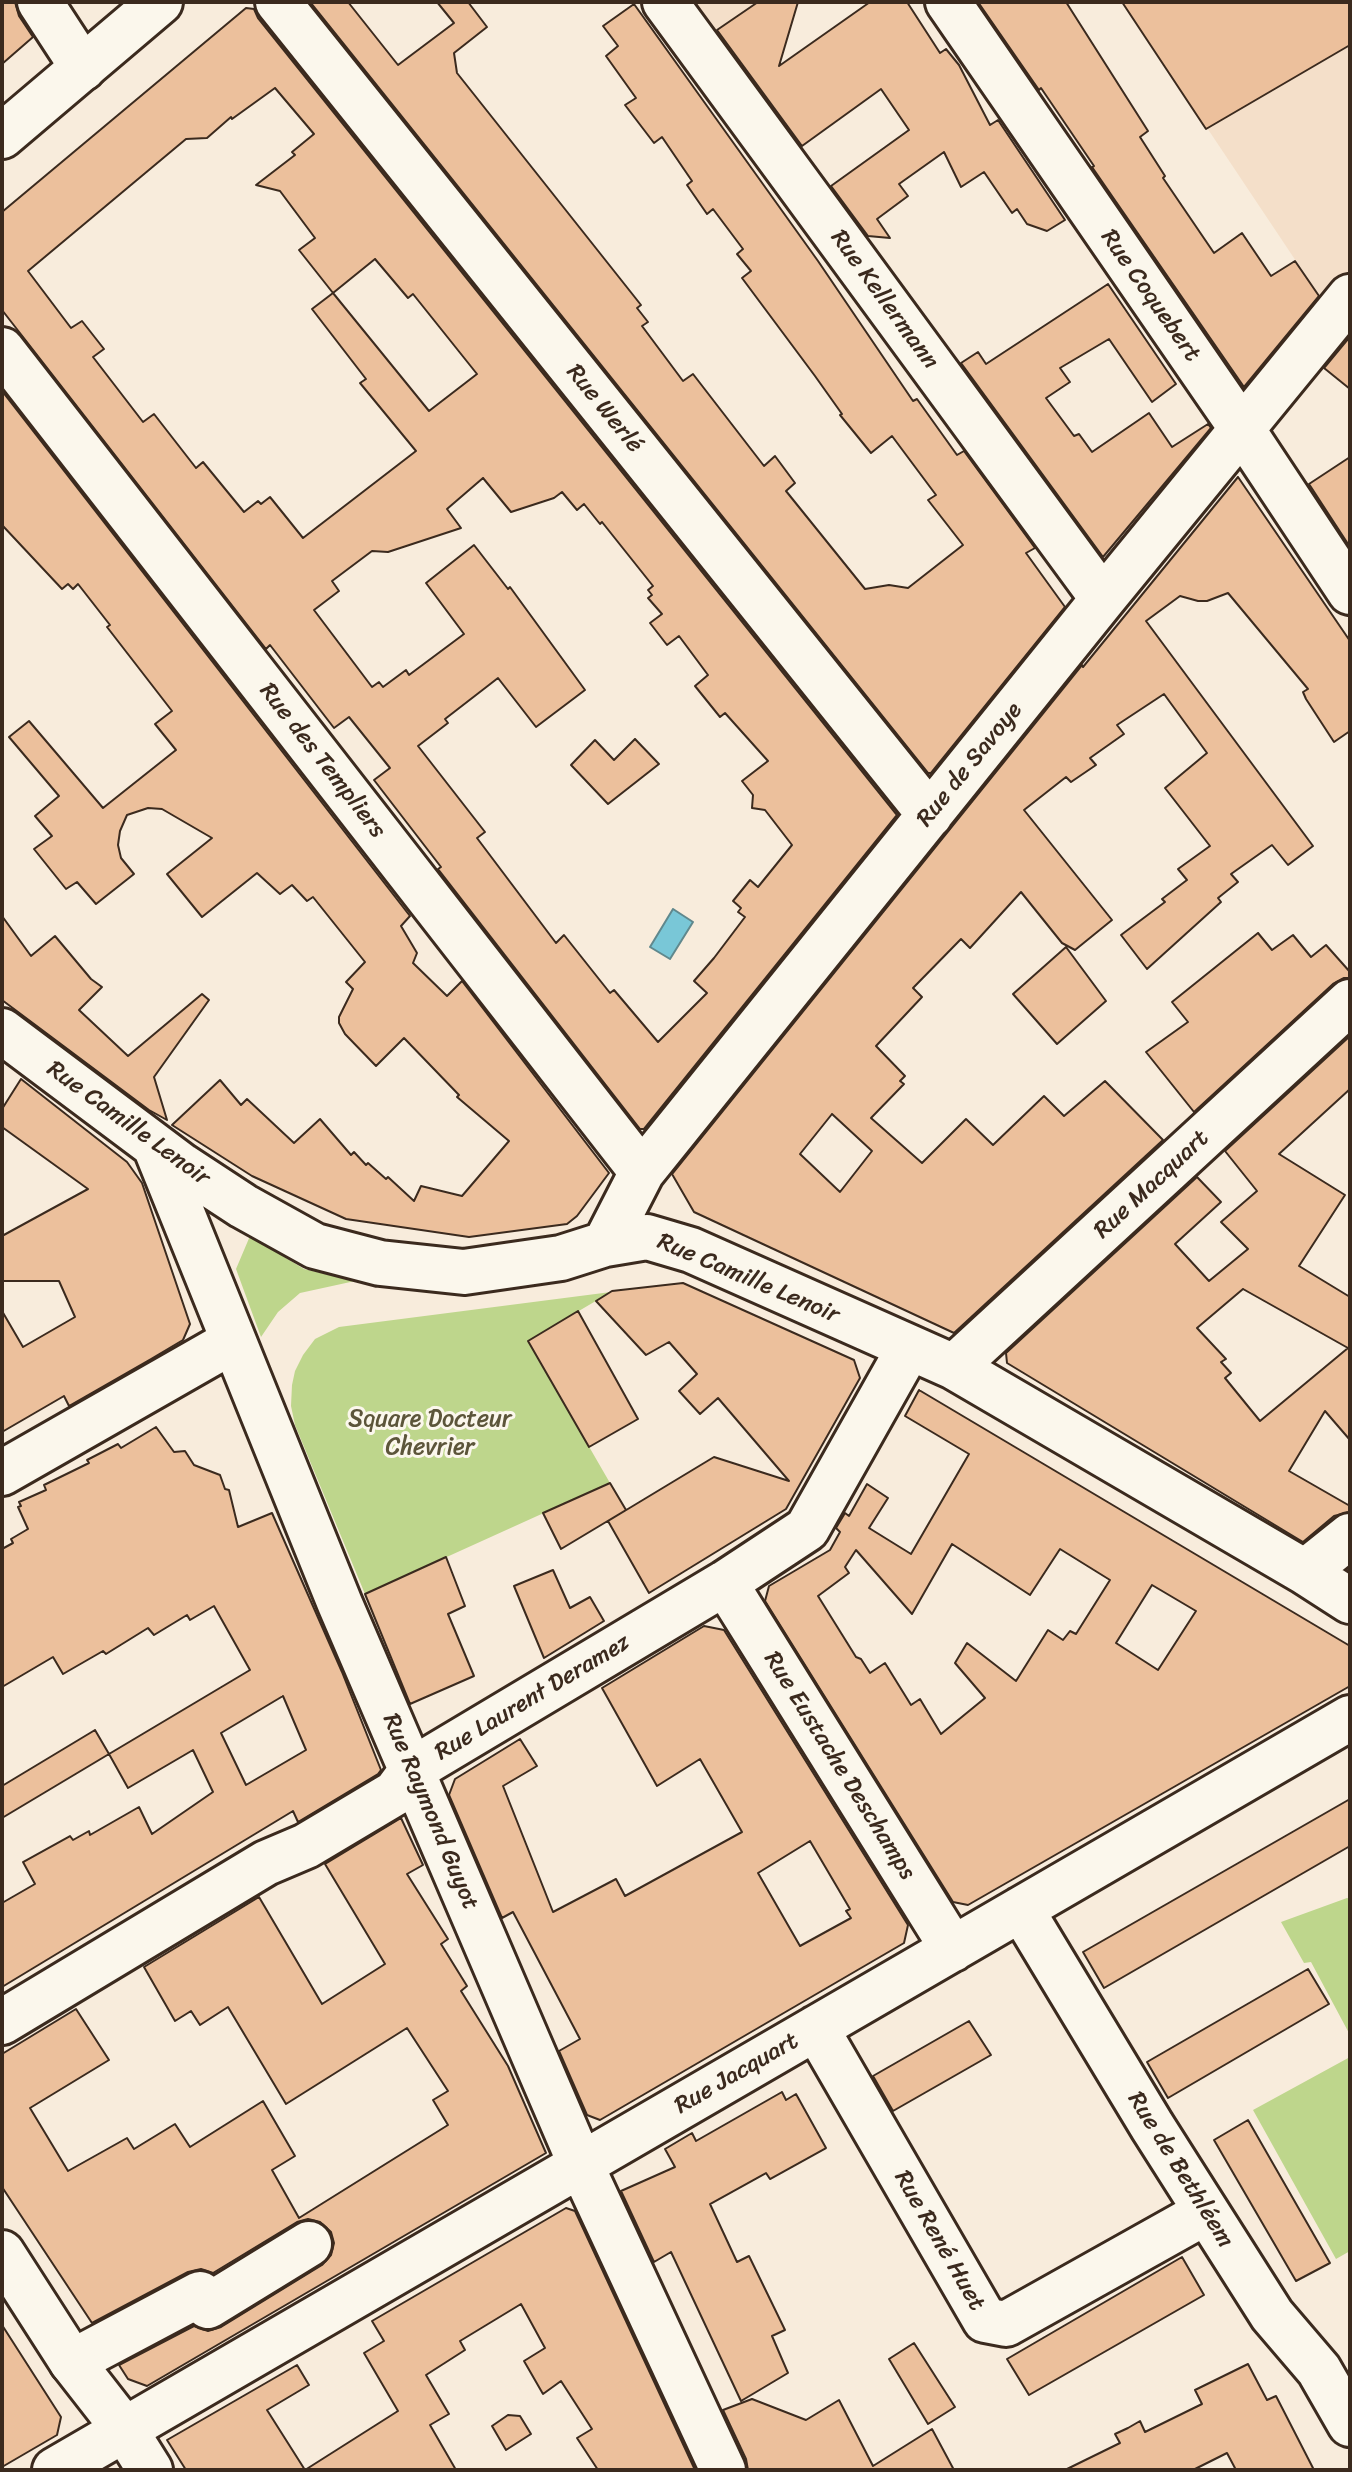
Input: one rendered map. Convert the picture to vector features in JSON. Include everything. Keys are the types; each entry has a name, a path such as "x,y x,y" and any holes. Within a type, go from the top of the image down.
{"street":[{"path":"40,2 83,68"},
{"path":"2,136 160,2"},
{"name":"Rue Werlé","path":"278,2 930,815"},
{"name":"Rue Kellermann","path":"665,2 1103,599"},
{"name":"Rue Coquebert","path":"948,2 1242,429 1350,592"},
{"name":"Rue de Savoye","path":"605,1244 642,1172 1350,297"},
{"name":"Rue des Templiers","path":"2,350 642,1172"},
{"name":"Rue Macquart","path":"954,1367 1350,1002"},
{"name":"Rue Camille Lenoir","path":"10,1050 243,1206 315,1246 380,1263 464,1272 561,1258 605,1244 647,1237 691,1250 954,1367 1350,1601"},
{"name":"Rue Raymond Guyot","path":"155,1146 340,1604 581,2165 723,2470"},
{"path":"2,1473 233,1341"},
{"name":"Rue Laurent Deramez","path":"2,2022 266,1863 306,1846 395,1793 412,1770 725,1583 807,1529 909,1348"},
{"path":"1305,1572 1350,1536"},
{"name":"Rue Eustache Deschamps","path":"725,1583 953,1949"},
{"name":"Rue Jacquart","path":"55,2470 1350,1718"},
{"name":"Rue de Bethléem","path":"1021,1909 1206,2212 1272,2315 1319,2370 1350,2424"},
{"name":"Rue René Huet","path":"816,2028 985,2320 1006,2324 1206,2212"},
{"path":"72,2362 200,2294 208,2306 309,2244"},
{"path":"2,2253 72,2362 125,2430 150,2470"}],"shaded area":[{"path":"691,2 758,2 713,33"},
{"path":"1123,2 1350,2 1350,310 1322,300"}],"green space":[{"path":"250,1236 304,1269 355,1281 300,1293 278,1312 261,1337 236,1269"},
{"name":"Square Docteur Chevrier","path":"611,1292 528,1341 610,1483 365,1594 295,1425 291,1406 295,1371 315,1339 339,1327"},
{"path":"1350,1899 1350,2035 1311,1962 1304,1963 1281,1922"},
{"path":"1350,2057 1350,2251 1336,2259 1253,2110"}],"water":[{"path":"673,909 693,922 670,959 650,947"}],"building":[{"path":"2,2 15,2 19,16 33,37 2,64"},
{"path":"310,2 348,2 398,65 454,23 437,2 468,2 487,27 454,53 457,73 641,305 637,308 648,322 642,326 683,381 693,374 764,466 775,456 795,483 786,491 865,589 889,585 908,588 963,545 928,500 936,495 892,436 871,453 840,415 742,278 751,271 737,254 743,249 713,209 707,214 687,185 692,181 662,137 654,143 625,105 636,98 606,56 618,46 603,26 634,4 818,261 913,401 917,399 957,455 964,451 1035,548 1026,553 1065,607 931,773 928,773"},
{"path":"758,2 798,2 779,66 870,2 907,2 940,53 946,49 959,65 990,125 998,120 1065,220 1047,231 1027,224 1017,209 1012,213 984,172 961,187 944,152 899,184 908,196 877,219 890,238 868,236 831,186 909,130 881,89 802,146 717,30"},
{"path":"978,2 1066,2 1148,131 1140,137 1165,176 1163,178 1214,253 1242,233 1271,276 1295,261 1319,296 1244,387 1041,88 1039,90"},
{"path":"1122,2 1350,2 1350,45 1206,129"},
{"path":"246,8 254,9 258,18 897,815 644,1129 640,1129 438,869 441,867 374,780 390,768 349,717 334,728 270,645 266,649 2,310 2,212","holes":["275,88 314,134 292,152 295,155 256,185 280,191 315,238 299,250 333,293 312,309 366,379 360,383 416,451 303,538 270,497 261,504 258,501 244,512 203,462 196,468 154,414 143,422 93,357 104,349 82,321 71,328 28,271 186,139 207,138 231,117","375,259 408,298 413,294 477,374 429,411 333,293","483,478 511,512 554,498 562,492 577,510 584,504 653,586 648,590 652,595 648,598 662,614 650,623 667,645 679,636 708,675 695,686 720,717 725,713 768,761 742,781 753,795 752,808 765,810 792,845 758,887 750,880 733,901 741,908 738,912 745,917 694,981 707,993 658,1042 614,990 610,993 564,935 556,943 477,838 485,832 418,746 448,723 445,719 498,678 536,727 585,690 510,587 508,589 474,545 426,583 464,634 409,675 406,670 383,687 379,682 372,687 314,610 339,591 332,581 372,551 388,552 461,528 447,509"]},
{"path":"1108,284 1176,384 1152,402 1109,339 1060,368 1070,382 1046,398 1074,436 1079,434 1092,452 1149,413 1172,447 1208,424 1211,428 1103,557 961,363 978,352 986,364"},
{"path":"1348,339 1350,342 1350,389 1324,368"},
{"path":"2,391 410,916 401,926 417,953 413,963 447,996 462,981 609,1173 577,1216 567,1224 469,1237 346,1219 252,1176 172,1125 220,1080 241,1105 247,1099 294,1143 320,1119 351,1155 354,1152 366,1165 368,1163 386,1179 388,1177 414,1201 421,1186 462,1196 509,1141 457,1097 459,1095 404,1038 376,1066 345,1034 339,1017 353,989 346,982 365,962 313,897 307,901 292,885 280,894 257,873 202,917 167,874 212,838 162,809 148,808 127,815 118,845 121,858 134,874 96,904 77,882 66,889 34,849 52,836 35,816 59,796 9,737 29,721 103,808 176,750 155,724 172,711 107,627 110,625 78,584 73,589 68,584 62,589 2,525"},
{"path":"1350,457 1350,547 1309,484"},
{"path":"1238,477 1350,641 1350,731 1334,742 1306,699 1303,692 1308,689 1228,593 1207,601 1180,596 1146,621 1313,846 1288,865 1272,845 1231,874 1238,882 1218,898 1221,902 1147,969 1121,935 1165,902 1162,899 1187,880 1178,869 1210,846 1165,788 1207,753 1164,694 1117,725 1124,734 1090,758 1096,765 1071,782 1066,777 1024,810 1112,920 1075,950 1062,943 1021,892 970,948 961,939 913,988 922,997 876,1046 905,1076 900,1081 904,1084 871,1118 922,1163 966,1119 993,1145 1044,1096 1064,1116 1105,1081 1163,1140 954,1333 694,1212 672,1174","holes":["832,1114 872,1151 840,1192 800,1154"]},
{"path":"635,739 659,764 608,804 571,765 595,740 614,760"},
{"path":"2,916 31,956 55,936 91,979 102,987 79,1010 128,1056 202,994 209,1000 154,1077 167,1120 149,1110 2,1000"},
{"path":"1258,933 1272,950 1293,935 1311,957 1326,945 1350,972 1350,978 1333,984 1194,1112 1146,1052 1188,1022 1172,1002"},
{"path":"1066,947 1106,1001 1057,1044 1013,994"},
{"path":"1350,1036 1350,1089 1279,1154 1345,1195 1299,1266 1350,1297 1350,1440 1325,1411 1289,1471 1350,1506 1350,1512 1334,1516 1303,1542 1007,1363 1006,1353 1197,1177 1221,1202 1175,1244 1209,1281 1248,1249 1221,1222 1257,1191 1225,1151","holes":["1243,1289 1348,1348 1260,1421 1225,1378 1231,1373 1221,1362 1226,1359 1197,1328"]},
{"path":"21,1079 127,1162 142,1183 190,1324 183,1340 151,1359 69,1406 64,1396 2,1432 2,1311 23,1347 75,1317 59,1281 2,1281 2,1236 88,1189 2,1127 2,1109"},
{"path":"683,1283 854,1360 860,1378 786,1509 649,1593 608,1521 714,1457 789,1481 718,1398 700,1414 679,1391 697,1374 669,1342 646,1355 596,1301 612,1291"},
{"path":"578,1311 638,1419 589,1447 528,1341"},
{"path":"919,1390 1350,1646 1350,1686 968,1905 953,1902 765,1601 769,1586 830,1550 840,1532 836,1528 845,1513 849,1516 867,1484 888,1498 869,1528 911,1554 969,1454 905,1416","holes":["952,1544 1030,1595 1060,1549 1110,1580 1076,1634 1070,1631 1063,1640 1048,1630 1016,1681 967,1643 955,1663 985,1698 941,1734 920,1699 911,1705 885,1663 870,1673 861,1659 856,1657 818,1596 849,1573 845,1567 856,1550 912,1614","1152,1585 1196,1611 1158,1670 1116,1643"]},
{"path":"156,1427 174,1452 185,1451 194,1465 220,1475 225,1489 229,1490 238,1527 272,1513 381,1770 298,1822 293,1811 2,1987 2,1903 35,1884 23,1862 70,1836 73,1840 89,1831 90,1835 139,1807 152,1834 213,1792 193,1750 128,1788 109,1754 250,1670 214,1606 190,1620 187,1615 154,1635 148,1628 106,1654 103,1651 63,1674 53,1657 2,1687 2,1549 13,1543 11,1539 28,1529 18,1507 21,1506 19,1502 46,1490 44,1485 89,1463 87,1460 118,1444 121,1448","holes":["283,1696 306,1750 246,1785 221,1733"]},
{"path":"610,1483 626,1510 561,1549 543,1513"},
{"path":"446,1557 465,1606 448,1614 474,1676 410,1704 365,1594"},
{"path":"553,1570 570,1608 590,1597 604,1621 544,1658 514,1586"},
{"path":"704,1626 724,1630 908,1925 904,1943 600,2120 587,2115 559,2051 580,2039 513,1912 502,1918 449,1795 455,1779 520,1739 537,1766 503,1786 553,1912 616,1879 625,1896 742,1832 700,1759 657,1786 602,1688","holes":["810,1841 850,1909 846,1911 851,1918 800,1946 758,1873"]},
{"path":"95,1730 109,1754 2,1818 2,1786"},
{"path":"1350,1799 1350,1846 1104,1988 1083,1952"},
{"path":"401,1818 423,1865 407,1874 448,1939 441,1944 467,1986 461,1991 508,2066 546,2153 147,2386 128,2379 119,2365 194,2326 208,2331 221,2327 322,2265 331,2255 334,2243 331,2232 320,2222 308,2219 297,2222 213,2273 201,2269 188,2272 92,2323 2,2187 2,2054 76,2009 109,2060 30,2108 68,2171 127,2138 134,2149 175,2124 190,2147 263,2101 295,2156 272,2170 299,2218 448,2125 433,2100 448,2091 407,2028 286,2104 228,2007 200,2025 191,2011 175,2021 144,1967 259,1897 322,2004 385,1964 325,1864"},
{"path":"1308,1969 1329,2004 1168,2098 1147,2062"},
{"path":"969,2021 991,2055 893,2111 873,2076"},
{"path":"782,2092 786,2100 796,2094 826,2148 770,2179 766,2173 710,2204 737,2262 749,2256 785,2330 772,2336 788,2373 741,2401 671,2252 654,2262 621,2191 675,2167 665,2149 692,2133 696,2141"},
{"path":"1248,2120 1330,2263 1296,2281 1214,2140"},
{"path":"566,2208 575,2211 695,2470 598,2470 577,2438 592,2429 561,2381 543,2394 524,2361 545,2348 521,2304 460,2341 465,2350 426,2375 449,2414 430,2425 456,2470 305,2470 398,2411 364,2353 384,2341 372,2321"},
{"path":"1182,2257 1204,2295 1029,2395 1007,2359"},
{"path":"2,2325 61,2417 57,2435 2,2467"},
{"path":"914,2343 955,2407 928,2424 889,2359"},
{"path":"1248,2364 1267,2400 1276,2396 1314,2470 1236,2470 1227,2453 1193,2470 1065,2470 1120,2443 1115,2434 1140,2421 1145,2432 1202,2404 1195,2390"},
{"path":"297,2365 309,2385 267,2410 305,2470 186,2470 167,2440"},
{"path":"752,2399 806,2420 839,2400 873,2466 932,2429 954,2470 748,2470 723,2410"},
{"path":"508,2415 520,2416 531,2434 506,2450 492,2426"}]}
